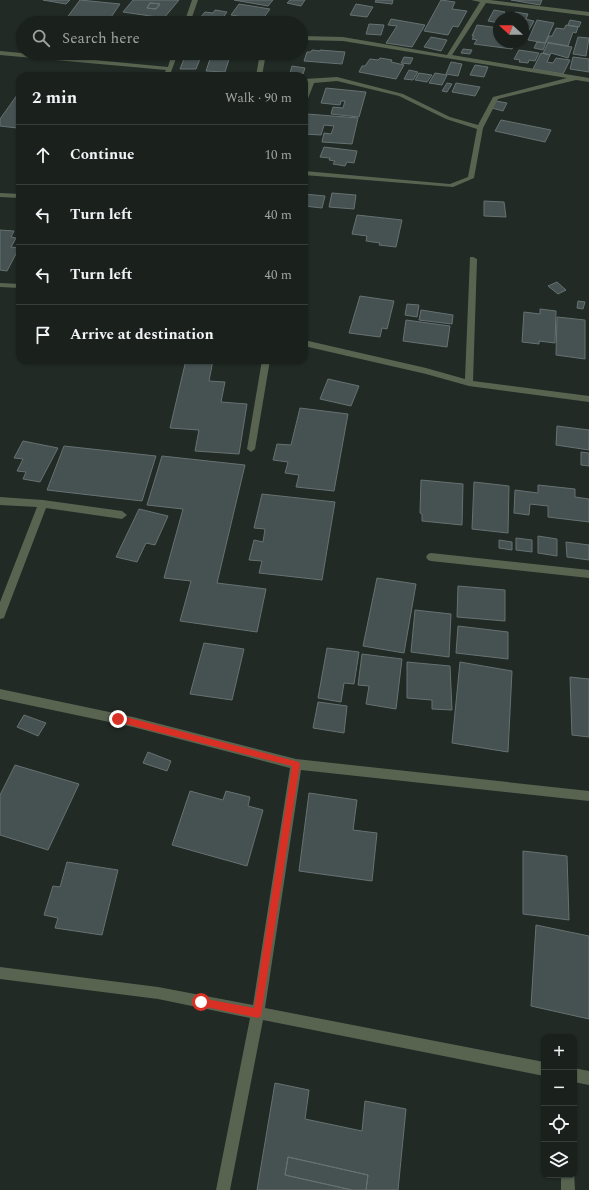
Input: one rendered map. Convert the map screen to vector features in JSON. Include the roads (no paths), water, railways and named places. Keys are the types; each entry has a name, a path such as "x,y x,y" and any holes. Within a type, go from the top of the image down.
{"street":[{"path":"189,16 195,0"},
{"path":"474,0 589,14"},
{"path":"449,56 485,1"},
{"path":"308,38 343,39 589,80"},
{"path":"0,54 16,56"},
{"path":"53,60 159,72"},
{"path":"168,72 173,60"},
{"path":"260,72 262,60"},
{"path":"308,174 451,186 471,178 480,128 495,98 576,78"},
{"path":"308,81 338,79 401,95 448,118 480,128"},
{"path":"0,195 16,196"},
{"path":"469,383 473,259"},
{"path":"0,285 16,286"},
{"path":"308,344 426,371 469,383 589,399"},
{"path":"250,449 265,364"},
{"path":"0,501 43,504 122,515"},
{"path":"0,615 43,504"},
{"path":"431,557 589,574"},
{"path":"0,694 133,722 296,764 589,796"},
{"path":"223,1190 258,1013 296,764"},
{"path":"0,973 158,993 541,1068"},
{"path":"577,1076 589,1078"},
{"path":"568,1178 568,1190"}]}
